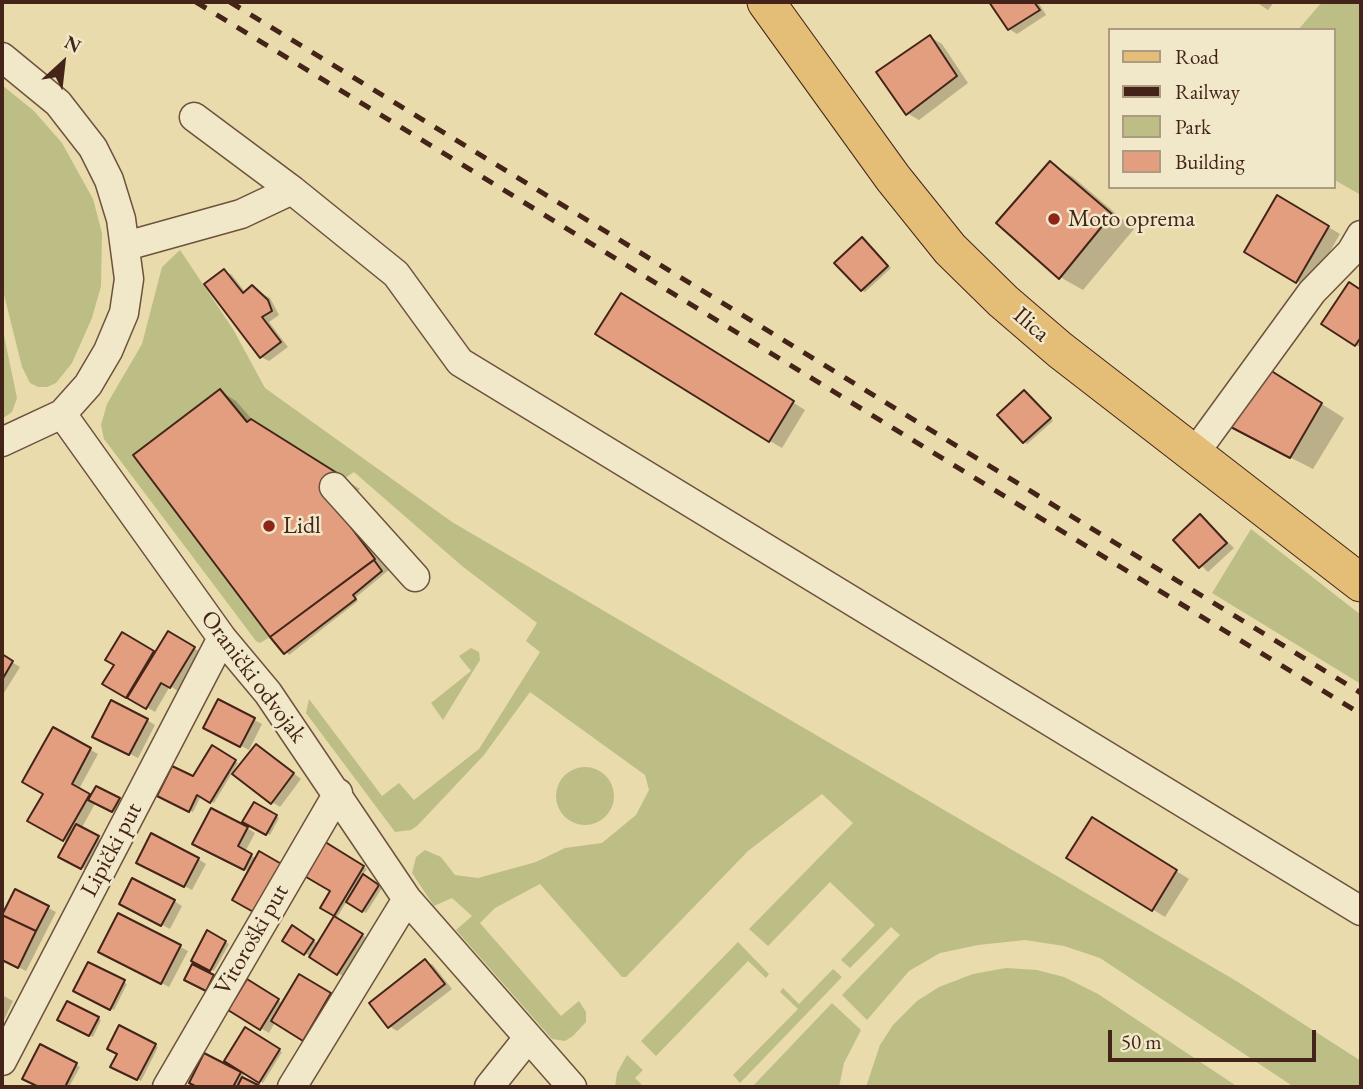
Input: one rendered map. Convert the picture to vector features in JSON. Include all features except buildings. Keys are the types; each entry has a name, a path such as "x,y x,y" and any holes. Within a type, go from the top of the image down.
{"main road":[{"name":"Ilica","path":"765,2 893,178 950,248 1060,350 1361,583"}],"street":[{"path":"2,57 58,103 93,148 109,180 126,246 129,295 108,351 88,386 62,414 2,442"},
{"path":"194,117 292,190 396,274 460,362 1361,911"},
{"path":"126,246 241,214 292,190"},
{"path":"1195,454 1312,292 1350,252 1361,235"},
{"name":"Oranički odvojak","path":"62,414 222,638 268,693 407,899 572,1087"},
{"path":"334,487 415,577"},
{"name":"Lipički put","path":"2,1061 222,638"},
{"name":"Vitoroški put","path":"167,1087 338,793"},
{"path":"292,1087 407,899"},
{"path":"489,1087 497,1073 528,1038"}],"green space":[{"path":"1322,2 1361,2 1359,194 1335,180 1335,28 1300,28"},
{"path":"2,85 34,111 62,143 93,199 102,233 101,286 92,318 72,363 56,383 47,387 30,383 22,367 2,287"},
{"path":"180,250 233,329 265,388 452,522 1238,982 1361,1061 1361,1087 1294,1087 1100,958 1064,946 1025,940 978,945 940,953 909,971 867,1020 842,995 900,935 891,927 850,968 841,960 875,925 830,882 768,946 749,929 853,823 822,794 748,851 626,977 622,977 540,884 495,908 480,923 561,1016 579,1001 586,1012 586,1022 573,1036 565,1041 552,1039 456,930 472,916 452,898 434,906 412,873 416,857 425,850 441,857 455,875 478,878 536,862 565,848 602,843 636,815 649,790 645,775 530,692 484,755 418,825 411,830 395,832 306,713 309,699 382,796 399,783 414,800 479,749 540,652 526,641 537,623 462,566 354,472 345,478 251,420 134,456 270,637 260,643 256,641 104,439 101,425 107,404 142,344 162,267"},
{"path":"2,326 17,398 12,412 2,419"},
{"path":"1251,529 1361,615 1361,684 1212,593"},
{"path":"471,648 479,652 480,660 443,720 431,703 471,671 459,656"},
{"path":"579,767 591,767 606,775 614,790 614,802 606,817 591,825 579,825 564,817 556,802 556,790 564,775"},
{"path":"738,942 769,974 766,978 748,961 656,1056 641,1041"},
{"path":"1006,968 1037,970 1064,977 1098,994 1238,1087 866,1087 880,1045 893,1025 917,1001 939,987 973,974"},
{"path":"833,969 842,977 740,1083 733,1075 798,1009 780,992 783,988 799,1004"},
{"path":"832,1003 861,1030 844,1063 839,1087 752,1087"},
{"path":"627,1055 643,1070 635,1078 644,1087 615,1087 617,1073"}],"railway":[{"path":"196,2 1361,714"},
{"path":"230,2 1361,693"}],"place":[{"name":"Moto oprema","path":"1054,219"},
{"name":"Lidl","path":"269,526"}]}
